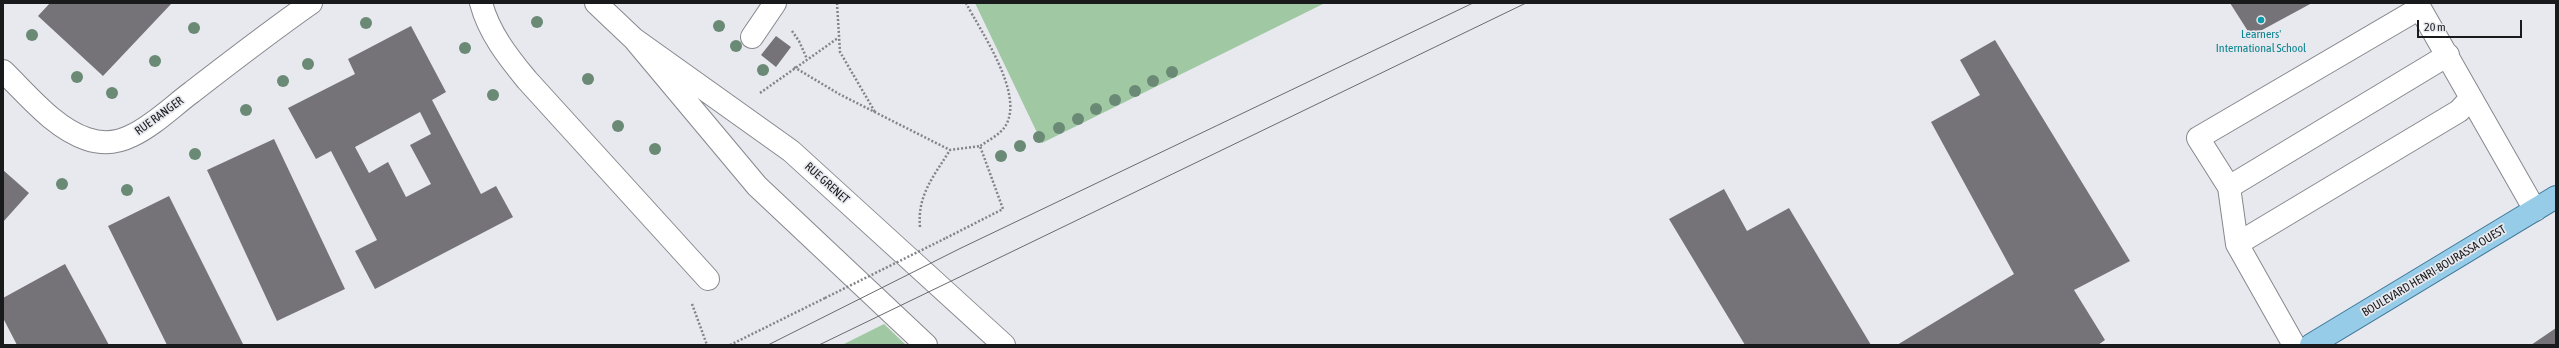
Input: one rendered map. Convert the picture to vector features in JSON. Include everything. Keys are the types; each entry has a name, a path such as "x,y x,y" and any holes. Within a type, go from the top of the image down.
{"main road":[{"name":"BOULEVARD HENRI-BOURASSA OUEST","path":"2311,345 2556,197"}],"street":[{"name":"RUE RANGER","path":"3,71 60,125 72,133 102,143 119,141 133,136 272,30 312,3"},
{"path":"481,3 492,32 505,54 708,279"},
{"name":"RUE GRENET","path":"596,3 634,39 757,186 926,345"},
{"path":"752,37 775,3"},
{"path":"2294,345 2237,244 2229,187 2198,138 2419,5 2535,210"},
{"name":"RUE GRENET","path":"634,39 791,151 1004,345"},
{"path":"2229,187 2448,55"},
{"path":"2237,244 2459,111 2471,98"}],"path":[{"path":"837,3 838,38 844,59 876,113"},
{"path":"794,67 876,113 950,150 980,146 993,138 1006,126 1009,116 1010,96 1002,72 966,3"},
{"path":"790,29 799,41 807,60"},
{"path":"760,93 794,67 807,60 838,38"},
{"path":"730,345 1003,209 980,146"},
{"path":"920,232 920,206 926,189 950,150"},
{"path":"691,300 707,345"}],"green space":[{"path":"975,3 1325,3 1042,143"},
{"path":"884,324 906,345 842,345"}],"building":[{"path":"50,3 172,3 103,76 38,16"},
{"name":"Learners' International School","path":"2230,3 2312,3 2251,36"},
{"path":"411,26 446,92 432,100 481,194 496,186 513,217 375,289 355,251 377,240 331,151 316,159 288,108 355,74 348,59","holes":["420,112 431,134 410,145 431,184 406,197 388,162 369,173 355,147"]},
{"path":"776,36 791,47 776,67 761,55"},
{"path":"1995,40 2130,261 2074,290 2105,340 2098,345 1897,345 2014,274 1931,122 1980,95 1960,60"},
{"path":"274,139 345,289 277,321 207,170"},
{"path":"3,170 29,193 3,222"},
{"path":"1724,189 1747,231 1789,208 1871,345 1745,345 1669,219"},
{"path":"169,196 243,344 242,345 167,345 108,226"},
{"path":"65,264 109,345 17,345 3,318 3,298"},
{"path":"2556,328 2556,345 2531,345"}],"tram line":[{"path":"768,345 959,249 1473,3"},
{"path":"819,345 1526,3"}],"place":[{"name":"Learners' International School","path":"2261,20"}]}
